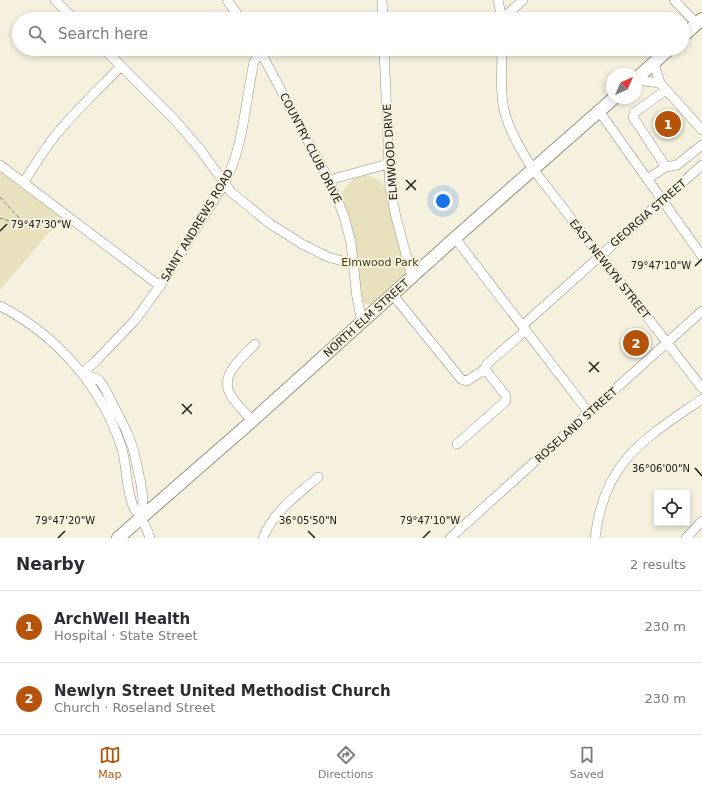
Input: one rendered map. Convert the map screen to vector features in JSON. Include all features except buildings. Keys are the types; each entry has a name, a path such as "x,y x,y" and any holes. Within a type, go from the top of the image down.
{"main road":[{"path":"690,31 700,24"},
{"path":"642,74 662,56"},
{"name":"NORTH ELM STREET","path":"118,538 252,421 455,238 607,104"}],"street":[{"path":"55,0 67,12"},
{"path":"382,0 383,12"},
{"path":"498,0 501,12"},
{"path":"510,12 523,0"},
{"path":"674,0 687,12"},
{"path":"230,2 236,12"},
{"path":"690,15 700,24"},
{"path":"111,56 173,118 199,148 231,192 269,223 302,244 328,256 354,264"},
{"name":"SAINT ANDREWS ROAD","path":"82,373 100,357 130,325 160,286 232,170 238,147 254,62 257,56"},
{"name":"COUNTRY CLUB DRIVE","path":"263,56 329,180 344,216 351,243 357,298 362,322"},
{"name":"ELMWOOD DRIVE","path":"384,56 390,188 412,277"},
{"name":"EAST NEWLYN STREET","path":"502,56 502,92 506,119 517,142 533,169 702,388"},
{"path":"654,63 660,83 702,130"},
{"path":"24,182 39,157 55,136 121,66"},
{"path":"642,80 660,83"},
{"path":"666,90 634,113 633,117 666,167"},
{"path":"599,111 702,256"},
{"path":"647,179 666,167 677,165 702,146"},
{"path":"329,180 388,164"},
{"path":"0,165 160,286"},
{"name":"GEORGIA STREET","path":"393,295 461,379 467,381 485,369 487,364 600,256 702,166"},
{"path":"455,238 589,413"},
{"path":"0,306 29,323 56,345 82,373 103,406 113,426 125,461 131,501 150,538"},
{"name":"ROSELAND STREET","path":"450,538 702,311"},
{"path":"252,421 230,394 227,385 228,378 233,368 255,344"},
{"path":"457,444 506,401 506,396 485,369"},
{"path":"595,538 596,527 603,499 614,475 626,457 641,443 702,398"},
{"path":"263,538 271,521 284,507 318,477"},
{"path":"686,538 702,521"}],"path":[{"path":"0,197 19,218 19,221 15,223 0,218"}],"green space":[{"path":"0,169 65,214 0,290"},
{"name":"Elmwood Park","path":"360,175 374,178 380,181 385,187 405,270 404,274 371,304 364,303 360,298 353,235 342,200 342,195 347,186"}],"place":[{"name":"ArchWell Health","path":"668,124"},
{"name":"Newlyn Street United Methodist Church","path":"636,343"}]}
